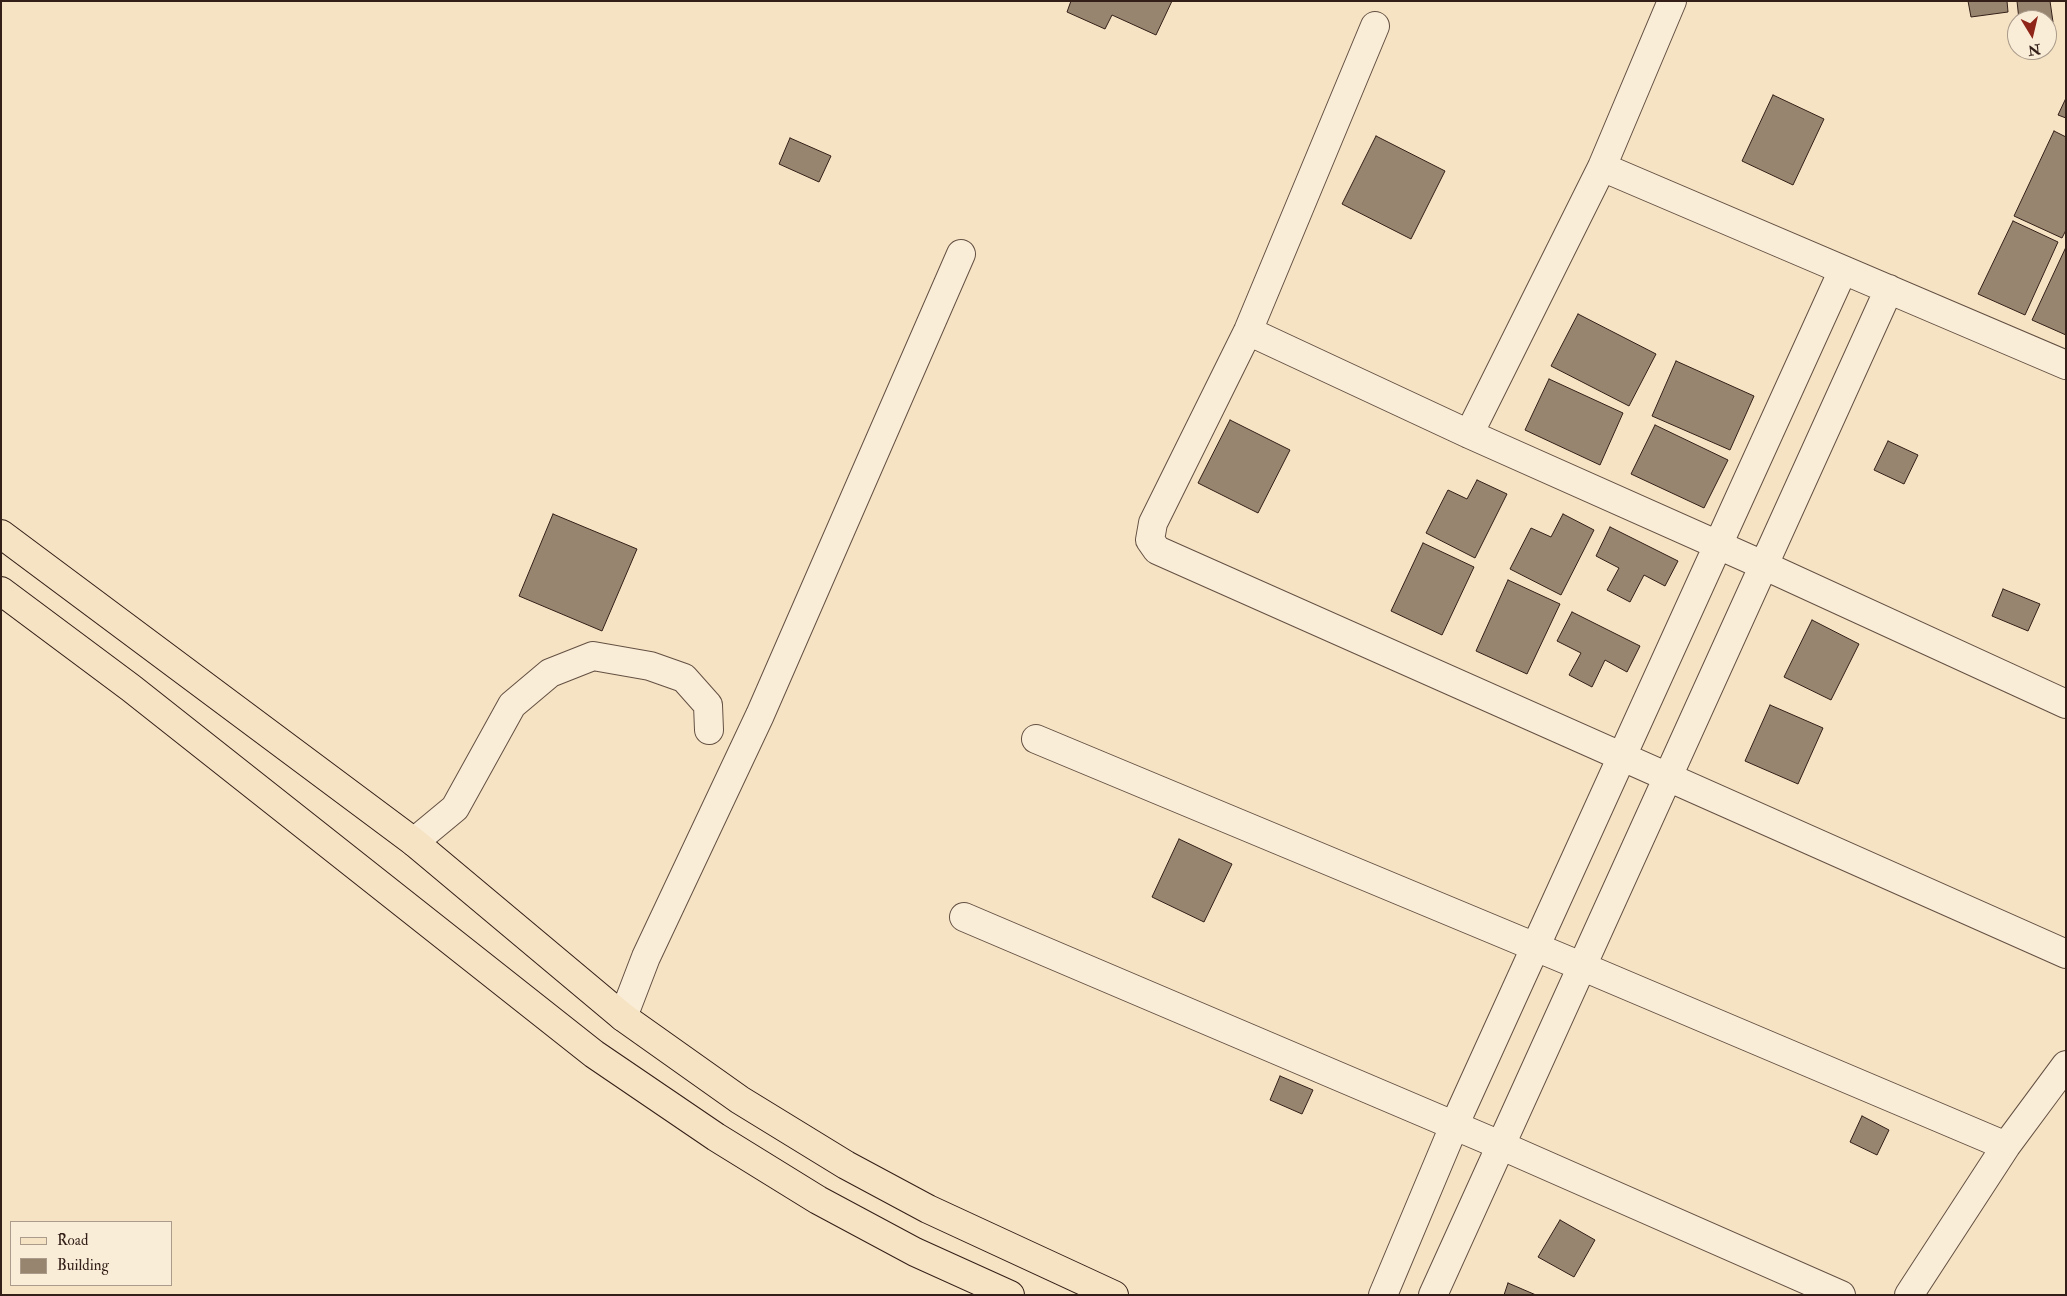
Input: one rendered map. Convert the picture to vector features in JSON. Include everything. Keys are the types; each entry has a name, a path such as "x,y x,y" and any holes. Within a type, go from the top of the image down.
{"main road":[{"path":"1,534 414,842 623,1017 740,1100 846,1165 928,1209 1114,1295"},
{"path":"1,591 139,694 594,1054 716,1136 818,1200 915,1252 1010,1295"}],"street":[{"path":"1469,434 1602,167 1672,1"},
{"path":"1375,26 1248,331 1153,523 1150,540 1157,550 2066,954"},
{"path":"1602,167 2066,365"},
{"path":"623,1017 646,957 760,715 961,254"},
{"path":"1383,1295 1454,1126 1843,270"},
{"path":"1433,1295 1889,289"},
{"path":"1248,331 1469,434 1763,565 2066,704"},
{"path":"414,842 455,808 512,705 550,673 593,656 650,666 684,678 708,705 709,730"},
{"path":"1036,740 1581,966 2006,1146"},
{"path":"964,917 1454,1126 1842,1295"},
{"path":"1909,1295 2006,1146 2066,1064"}],"building":[{"path":"1071,1 1172,1 1156,35 1112,15 1105,29 1067,12"},
{"path":"1968,1 2007,1 2007,12 1971,17"},
{"path":"2017,1 2050,1 2051,10 2018,10"},
{"path":"1773,95 1824,119 1793,185 1742,161"},
{"path":"2066,98 2066,118 2058,115"},
{"path":"2054,131 2066,137 2066,230 2062,238 2014,216"},
{"path":"1376,136 1445,171 1411,239 1342,204"},
{"path":"790,138 831,156 819,182 779,164"},
{"path":"2013,221 2058,242 2025,315 1978,294"},
{"path":"2066,247 2066,335 2032,320"},
{"path":"1578,314 1656,354 1629,406 1551,366"},
{"path":"1676,361 1754,396 1730,450 1652,416"},
{"path":"1549,379 1623,413 1600,465 1525,430"},
{"path":"1230,420 1290,450 1258,513 1198,483"},
{"path":"1655,425 1728,460 1704,508 1631,474"},
{"path":"1888,441 1918,455 1904,484 1874,470"},
{"path":"1477,480 1507,494 1475,558 1426,533 1448,490 1467,499"},
{"path":"553,514 637,549 602,631 519,596"},
{"path":"1563,514 1594,530 1561,595 1510,569 1531,528 1551,537"},
{"path":"1610,527 1678,561 1665,586 1644,575 1630,602 1607,590 1619,568 1596,556"},
{"path":"1423,543 1474,567 1442,635 1391,611"},
{"path":"1508,580 1560,604 1527,674 1476,651"},
{"path":"2003,589 2040,604 2028,631 1992,616"},
{"path":"1572,612 1640,646 1627,672 1605,660 1592,687 1569,675 1581,653 1557,641"},
{"path":"1812,620 1859,644 1831,700 1784,677"},
{"path":"1770,705 1823,728 1798,784 1745,761"},
{"path":"1179,839 1232,864 1204,922 1152,897"},
{"path":"1280,1076 1313,1090 1302,1114 1270,1100"},
{"path":"1862,1116 1889,1130 1877,1155 1850,1142"},
{"path":"1560,1220 1595,1240 1574,1277 1538,1257"},
{"path":"1508,1283 1536,1295 1504,1295"}]}
